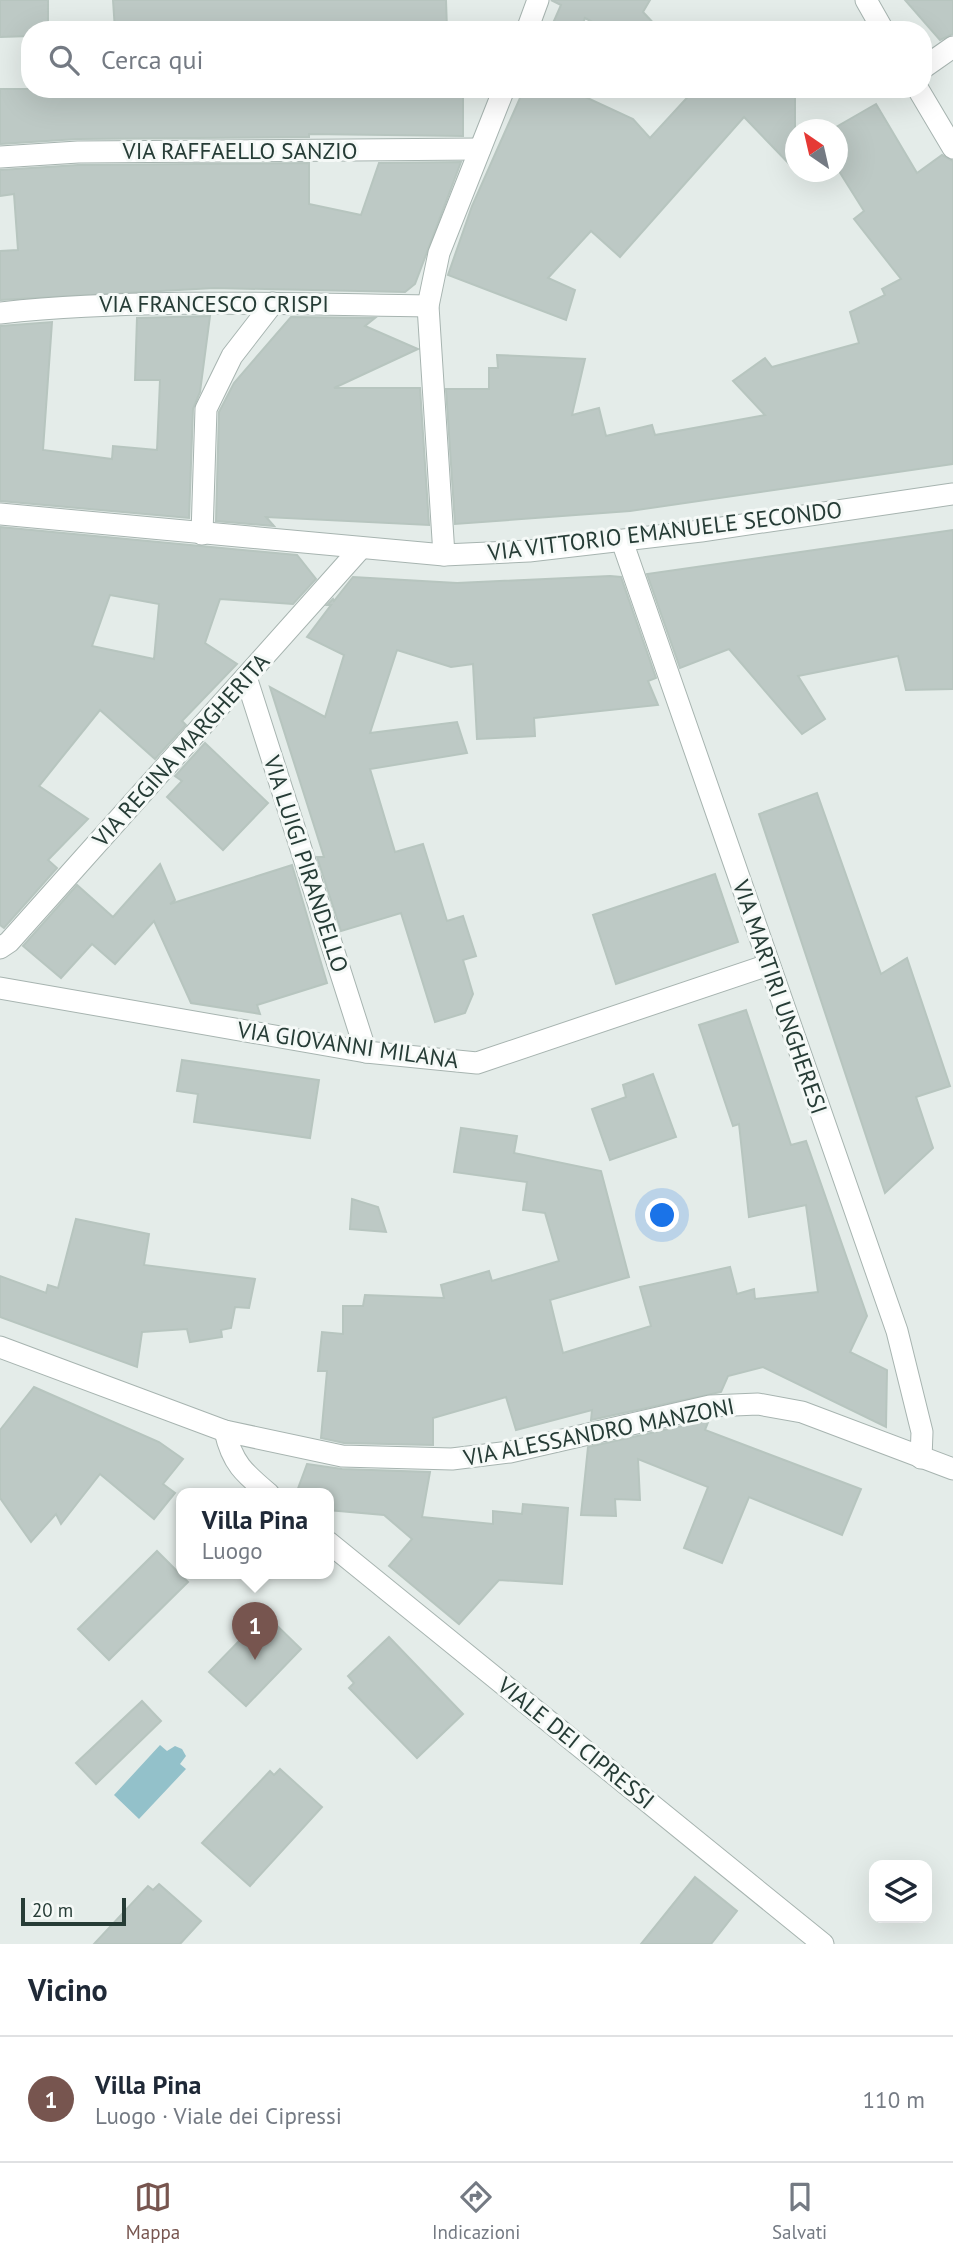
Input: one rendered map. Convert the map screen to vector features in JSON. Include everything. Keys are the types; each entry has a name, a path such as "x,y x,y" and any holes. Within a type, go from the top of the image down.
{"street":[{"path":"530,21 538,0"},
{"path":"866,0 879,21"},
{"path":"932,62 953,47"},
{"path":"444,555 428,306 439,253 500,98"},
{"path":"923,98 953,148"},
{"name":"VIA RAFFAELLO SANZIO","path":"0,157 78,152 480,149"},
{"path":"202,534 206,409 232,356 273,303"},
{"name":"VIA FRANCESCO CRISPI","path":"0,313 83,304 273,303 428,306"},
{"name":"VIA VITTORIO EMANUELE SECONDO","path":"0,514 360,550 444,555 529,551 622,541 953,494"},
{"name":"VIA MARTIRI UNGHERESI","path":"622,541 897,1331 922,1432 922,1458"},
{"name":"VIA REGINA MARGHERITA","path":"0,948 9,942 360,550"},
{"name":"VIA LUIGI PIRANDELLO","path":"246,677 366,1052"},
{"name":"VIA GIOVANNI MILANA","path":"0,988 366,1052 477,1063 768,965"},
{"name":"VIA ALESSANDRO MANZONI","path":"0,1347 225,1430 342,1456 452,1459 510,1452 710,1406 758,1404 802,1412 953,1469"},
{"path":"225,1430 229,1452 244,1473 262,1488"},
{"name":"VIALE DEI CIPRESSI","path":"334,1547 823,1944"}],"water":[{"path":"160,1745 167,1751 175,1746 182,1749 186,1756 180,1764 186,1769 139,1819 114,1795"}],"building":[{"path":"0,0 48,0 48,21 21,21 21,36 0,37"},
{"path":"113,0 446,0 447,21 114,21"},
{"path":"551,0 650,0 643,12 652,21 590,21 585,18 584,21 554,21 561,5"},
{"path":"905,0 953,0 953,34 940,40 932,31 932,21 923,21"},
{"path":"0,89 21,89 21,98 463,98 463,136 309,134 309,137 78,139 0,144"},
{"path":"520,98 587,98 633,119 650,138 687,98 795,98 795,119 785,119 785,160 744,117 620,257 591,231 548,278 575,290 566,320 448,275 472,206"},
{"path":"876,104 917,173 942,155 953,161 953,464 630,511 455,524 446,389 489,389 489,368 498,368 497,355 585,359 572,415 599,408 606,436 652,425 655,435 765,415 733,381 765,358 772,367 859,343 850,312 885,295 882,289 901,279 854,219 864,211 846,182 848,182 848,120"},
{"path":"461,162 415,284 405,292 214,288 0,300 0,251 18,250 14,194 0,196 0,170 78,165 309,163 309,204 361,215 379,163"},
{"path":"210,316 200,392 193,409 189,518 0,501 0,326 52,322 43,450 112,459 113,446 157,450 160,380 135,380 137,318"},
{"path":"291,317 375,318 365,326 418,349 334,388 420,388 429,525 266,517 274,526 216,521 219,412 234,383"},
{"path":"0,527 297,555 316,579 293,604 220,599 205,643 237,664 182,721 186,725 155,759 100,710 39,786 88,819 48,860 57,868 4,928 0,925","holes":["110,595 159,604 154,659 92,646"]},
{"path":"953,530 953,689 906,690 898,656 798,676 825,719 802,734 729,649 680,668 647,574"},
{"path":"353,577 457,583 621,577 656,678 648,681 658,705 534,718 535,736 477,739 473,664 451,667 397,650 370,733 457,722 467,753 370,769 395,852 423,844 447,921 463,916 476,956 463,960 473,994 465,1013 435,1022 401,913 341,931 317,857 324,857 270,687 325,717 344,655 307,637 331,605 327,605 333,599 334,601"},
{"path":"205,743 268,803 223,850 167,797 182,781 175,776"},
{"path":"817,793 881,974 907,958 950,1086 916,1097 933,1148 885,1193 759,814"},
{"path":"160,864 175,900 170,904 292,865 327,983 257,1005 260,1014 191,1003 154,921 115,964 92,944 61,978 23,946 77,885 113,917"},
{"path":"715,874 738,942 616,984 593,915"},
{"path":"746,1010 791,1145 806,1141 867,1316 850,1352 887,1370 886,1427 763,1367 728,1376 721,1392 591,1420 592,1410 516,1430 506,1397 433,1418 433,1445 344,1443 321,1438 327,1371 318,1371 322,1332 343,1334 343,1306 363,1306 365,1295 444,1298 441,1285 489,1271 492,1281 559,1261 545,1213 523,1210 527,1182 454,1172 461,1128 517,1136 514,1153 601,1171 629,1277 550,1300 563,1353 651,1326 640,1287 730,1267 737,1294 754,1289 755,1299 818,1292 806,1205 749,1217 739,1124 733,1126 699,1025"},
{"path":"182,1060 319,1080 310,1138 194,1122 198,1094 177,1091"},
{"path":"653,1074 676,1137 610,1160 592,1109 626,1097 623,1085"},
{"path":"352,1199 378,1207 386,1232 350,1229"},
{"path":"76,1219 149,1234 144,1265 255,1279 249,1308 235,1307 231,1328 221,1330 222,1337 190,1342 187,1329 142,1332 137,1367 0,1317 0,1276 46,1293 48,1285 58,1288"},
{"path":"34,1387 159,1442 183,1459 163,1484 175,1493 154,1519 100,1474 61,1524 56,1514 31,1542 0,1498 0,1430"},
{"path":"709,1420 705,1430 861,1489 842,1535 749,1497 722,1563 684,1548 708,1487 638,1459 640,1500 615,1499 616,1516 581,1515 588,1447"},
{"path":"307,1464 342,1469 430,1472 422,1517 493,1524 493,1511 522,1514 523,1504 568,1508 562,1584 499,1580 459,1624 389,1566 412,1539 384,1515 334,1511 334,1488 298,1488"},
{"path":"157,1551 176,1570 176,1579 185,1579 188,1582 109,1660 78,1629"},
{"path":"265,1614 301,1649 246,1706 209,1672"},
{"path":"389,1637 463,1714 417,1758 349,1688 354,1683 348,1676"},
{"path":"142,1701 161,1721 96,1784 76,1763"},
{"path":"280,1769 322,1807 250,1886 202,1843 270,1771 274,1775"},
{"path":"695,1877 737,1911 711,1944 641,1944"},
{"path":"159,1884 201,1921 180,1944 94,1944 148,1886 153,1890"}],"place":[{"name":"Villa Pina","path":"255,1660"}]}
